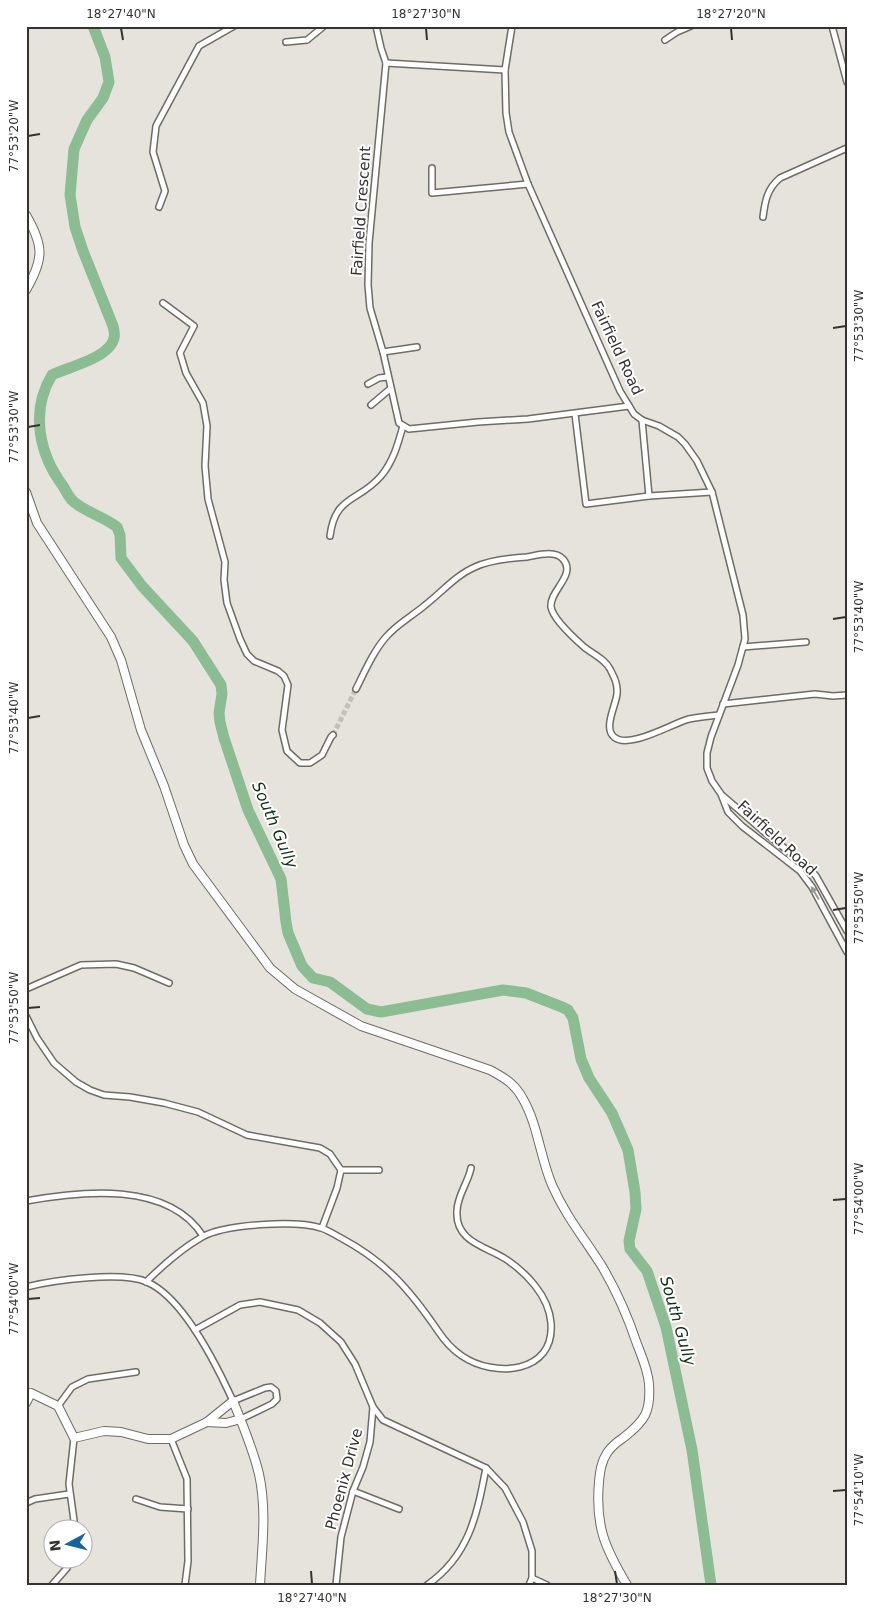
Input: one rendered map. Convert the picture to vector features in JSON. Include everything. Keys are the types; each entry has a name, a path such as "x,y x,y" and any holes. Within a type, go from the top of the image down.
{"main road":[{"path":"26,215 36,232 40,251 37,272 26,290"},
{"path":"26,492 36,522 111,637 118,652 141,730 164,786 184,845 193,864 270,968 295,989 361,1026 490,1070 510,1080 523,1098 533,1120 545,1167 552,1184 567,1216 602,1267 618,1295 634,1334 649,1382 649,1406 646,1416 639,1425 614,1444 606,1454 601,1465 597,1502 602,1537 627,1585"},
{"path":"26,1403 28,1392 58,1406 74,1438 104,1432 121,1432 148,1439 170,1439 207,1422 233,1401 259,1475 264,1521 260,1585"},
{"path":"207,1422 226,1423 240,1419"}],"street":[{"path":"159,207 165,191 154,152 156,126 199,46 234,26"},
{"path":"286,42 307,40 324,26"},
{"path":"376,26 380,48 386,63 505,70"},
{"name":"Fairfield Road","path":"512,26 505,70 506,113 509,132 528,184 620,391 634,414 642,420 670,432 685,444 712,492 743,615 745,639 738,665 706,753 707,768 728,812 742,826 800,871 812,887 847,952"},
{"path":"665,40 691,26"},
{"path":"832,26 847,82"},
{"name":"Fairfield Crescent","path":"386,63 369,243 368,285 370,308 383,352 387,377 399,423 403,426"},
{"path":"763,217 766,198 774,183 787,175 847,148"},
{"path":"432,168 432,193 528,184"},
{"path":"163,303 194,326 180,353 186,374 203,403 207,426 205,466 208,499 225,562 224,580 227,603 240,639 247,654 254,661 278,671 284,676 288,685 282,730 287,751 300,762 310,763 322,754 333,734"},
{"path":"383,352 417,347"},
{"path":"368,384 379,378 387,377"},
{"path":"371,405 390,389"},
{"path":"330,536 337,512 344,503 368,488 381,477 392,461 403,426 409,429 575,414 629,406"},
{"path":"575,414 586,504 650,496 712,492"},
{"path":"642,420 650,496"},
{"path":"356,689 375,652 387,636 461,575 476,566 552,554 563,559 566,566 566,575 550,604 552,614 584,647 608,665 617,683 618,694 610,723 610,731 613,736 619,740 634,739 659,732 689,719 719,715"},
{"path":"743,647 806,642"},
{"path":"723,704 815,694 847,695"},
{"name":"Fairfield Road","path":"721,794 768,836 805,864 816,876 847,931"},
{"path":"26,989 82,966 116,964 134,968 169,983"},
{"path":"26,1016 37,1038 54,1063 76,1082 90,1090 104,1095 164,1103 198,1112 247,1135 320,1148 330,1154 341,1170 337,1188 322,1228"},
{"path":"146,1282 164,1263 203,1236 220,1230 270,1224 322,1228 353,1245 387,1268 408,1290 442,1337 461,1356 480,1365 503,1369 523,1367 542,1356 550,1339 551,1322 545,1301 533,1282 504,1258 474,1244 458,1225 456,1212 458,1202 472,1168"},
{"path":"341,1170 379,1170"},
{"path":"26,1201 68,1195 107,1193 135,1196 159,1202 179,1212 196,1226 203,1236"},
{"path":"26,1287 106,1276 146,1282 173,1300 195,1330 233,1401 265,1388 274,1388 278,1399 272,1404 240,1419"},
{"name":"Phoenix Drive","path":"195,1330 240,1305 260,1302 298,1310 320,1323 341,1342 355,1364 373,1406 370,1442 353,1492 341,1537 336,1585"},
{"path":"58,1406 72,1387 88,1379 136,1372"},
{"path":"373,1406 383,1420 486,1468 505,1488 523,1522 532,1551 532,1578 529,1585"},
{"path":"73,1518 69,1484 74,1438"},
{"path":"170,1439 187,1479 188,1561 185,1585"},
{"path":"426,1585 445,1571 463,1547 475,1517 486,1468"},
{"path":"353,1492 399,1509"},
{"path":"26,1503 35,1499 69,1494"},
{"path":"136,1499 160,1507 188,1509"},
{"path":"52,1585 67,1568"},
{"path":"532,1578 547,1585"}],"waterway":[{"name":"South Gully","path":"93,26 105,57 109,82 103,98 87,120 74,149 70,195 75,227 113,326 114,337 111,345 97,356 52,375 45,389 39,418 40,432 48,460 72,500 79,506 117,527 120,535 121,558 142,586 193,641 221,685 222,694 219,713 224,738 248,810 281,879 288,933 302,966 313,978 330,982 367,1009 381,1012 503,990 526,993 562,1007 568,1010 573,1018 581,1059 589,1078 612,1113 628,1150 636,1209 629,1241 630,1249 647,1271 666,1327 692,1450 711,1585"}],"tunnel":[{"path":"333,735 356,689"}]}
